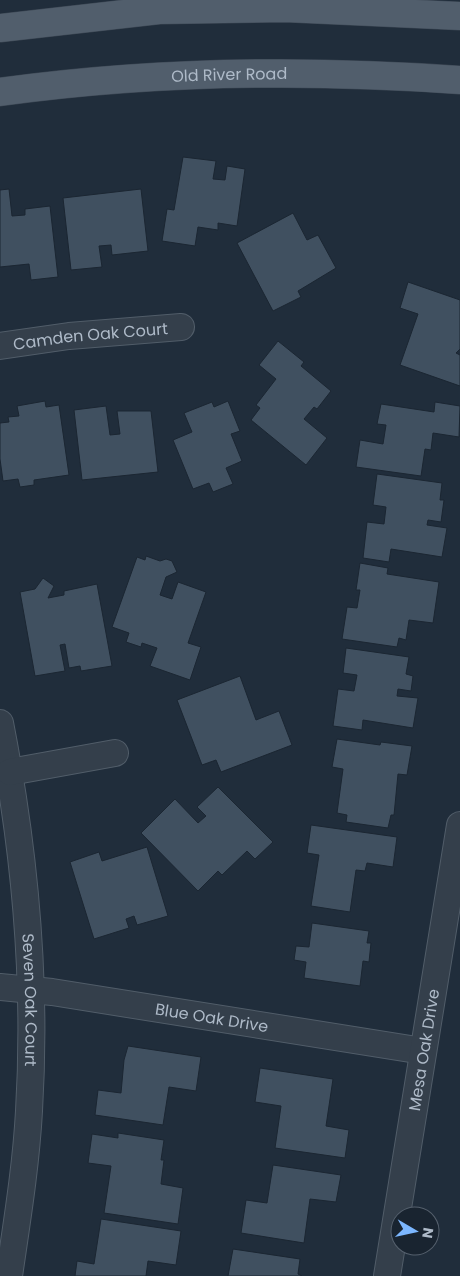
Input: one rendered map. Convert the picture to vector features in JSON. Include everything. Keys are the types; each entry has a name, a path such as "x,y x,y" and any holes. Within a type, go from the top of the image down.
{"main road":[{"path":"0,28 159,10 285,8 460,16"},
{"name":"Old River Road","path":"0,92 155,77 277,73 399,76 460,80"}],"street":[{"name":"Camden Oak Court","path":"0,346 69,336 181,327"},
{"name":"Seven Oak Court","path":"0,723 10,772 22,853 32,990 29,1111 19,1208 9,1276"},
{"path":"10,772 115,753"},
{"name":"Mesa Oak Drive","path":"387,1276 460,825"},
{"name":"Blue Oak Drive","path":"0,988 32,990 424,1051"}],"building":[{"path":"183,157 216,161 213,179 225,180 227,166 245,169 237,226 218,223 218,230 198,227 195,246 162,241 167,209 174,210"},
{"path":"9,189 12,216 25,215 25,209 50,206 58,277 31,280 29,264 0,267 0,190"},
{"path":"141,189 148,251 112,255 111,245 99,246 102,267 71,270 63,198"},
{"path":"293,213 307,240 318,235 336,268 298,291 301,297 273,311 237,243"},
{"path":"408,282 460,300 460,349 456,353 460,355 460,386 400,365 418,314 400,308"},
{"path":"278,341 304,362 301,366 331,391 317,409 314,407 304,419 327,438 306,465 251,420 260,408 256,405 276,379 259,365"},
{"path":"45,401 46,407 59,405 69,475 34,480 34,485 20,487 18,479 3,481 0,459 0,423 9,422 8,417 19,416 17,406"},
{"path":"228,401 240,431 231,434 242,461 226,468 233,484 213,492 209,483 193,489 173,440 192,432 184,413 212,402 214,407"},
{"path":"435,402 460,406 459,437 433,433 431,450 425,449 421,476 356,467 360,440 383,444 386,425 377,424 381,404 434,412"},
{"path":"106,406 110,435 120,434 117,411 151,411 158,472 82,480 74,410"},
{"path":"377,474 442,483 440,500 444,500 441,522 428,520 427,525 447,528 442,557 391,549 389,562 363,558 367,522 384,524 386,507 373,505"},
{"path":"146,556 160,561 166,559 172,561 177,572 166,577 160,595 172,599 178,582 206,592 188,643 201,647 190,680 150,666 157,648 142,643 141,647 126,642 129,633 112,627 137,557 145,560"},
{"path":"360,563 388,568 387,574 439,582 433,623 409,620 406,640 399,638 397,647 342,639 347,607 357,608 360,590 356,590"},
{"path":"43,578 54,586 48,598 64,595 64,591 97,584 112,666 81,671 80,666 69,668 65,644 60,645 65,671 35,676 20,592 35,589"},
{"path":"346,648 409,657 406,674 413,676 411,691 398,689 397,696 418,698 413,728 363,720 362,730 333,726 338,689 354,691 357,675 343,673"},
{"path":"240,676 256,720 279,711 292,745 221,772 216,760 202,765 177,700"},
{"path":"337,739 380,745 381,742 412,746 407,775 398,774 394,815 391,815 388,828 346,822 347,815 337,813 343,769 332,767"},
{"path":"218,787 273,842 255,859 247,851 222,875 218,871 198,891 141,833 175,799 198,823 206,816 197,807"},
{"path":"311,825 397,837 393,867 367,863 365,871 356,870 350,912 311,906 319,855 307,853"},
{"path":"147,847 168,916 137,925 134,916 126,919 129,928 94,939 70,862 99,852 102,861"},
{"path":"312,923 369,931 367,943 371,943 369,962 363,961 360,986 304,978 306,962 294,960 296,946 309,947"},
{"path":"128,1046 201,1057 196,1091 169,1087 163,1125 95,1115 98,1090 121,1093 124,1060"},
{"path":"260,1068 333,1079 326,1126 349,1130 345,1158 275,1148 281,1106 255,1102"},
{"path":"118,1133 164,1140 161,1160 164,1160 161,1184 183,1188 178,1224 104,1213 111,1166 88,1163 92,1134 118,1138"},
{"path":"273,1165 341,1175 336,1202 310,1199 304,1243 241,1233 246,1200 267,1203"},
{"path":"101,1219 181,1231 176,1265 148,1261 146,1276 75,1276 77,1261 94,1264"},
{"path":"233,1249 300,1259 298,1274 302,1276 228,1276"}]}
